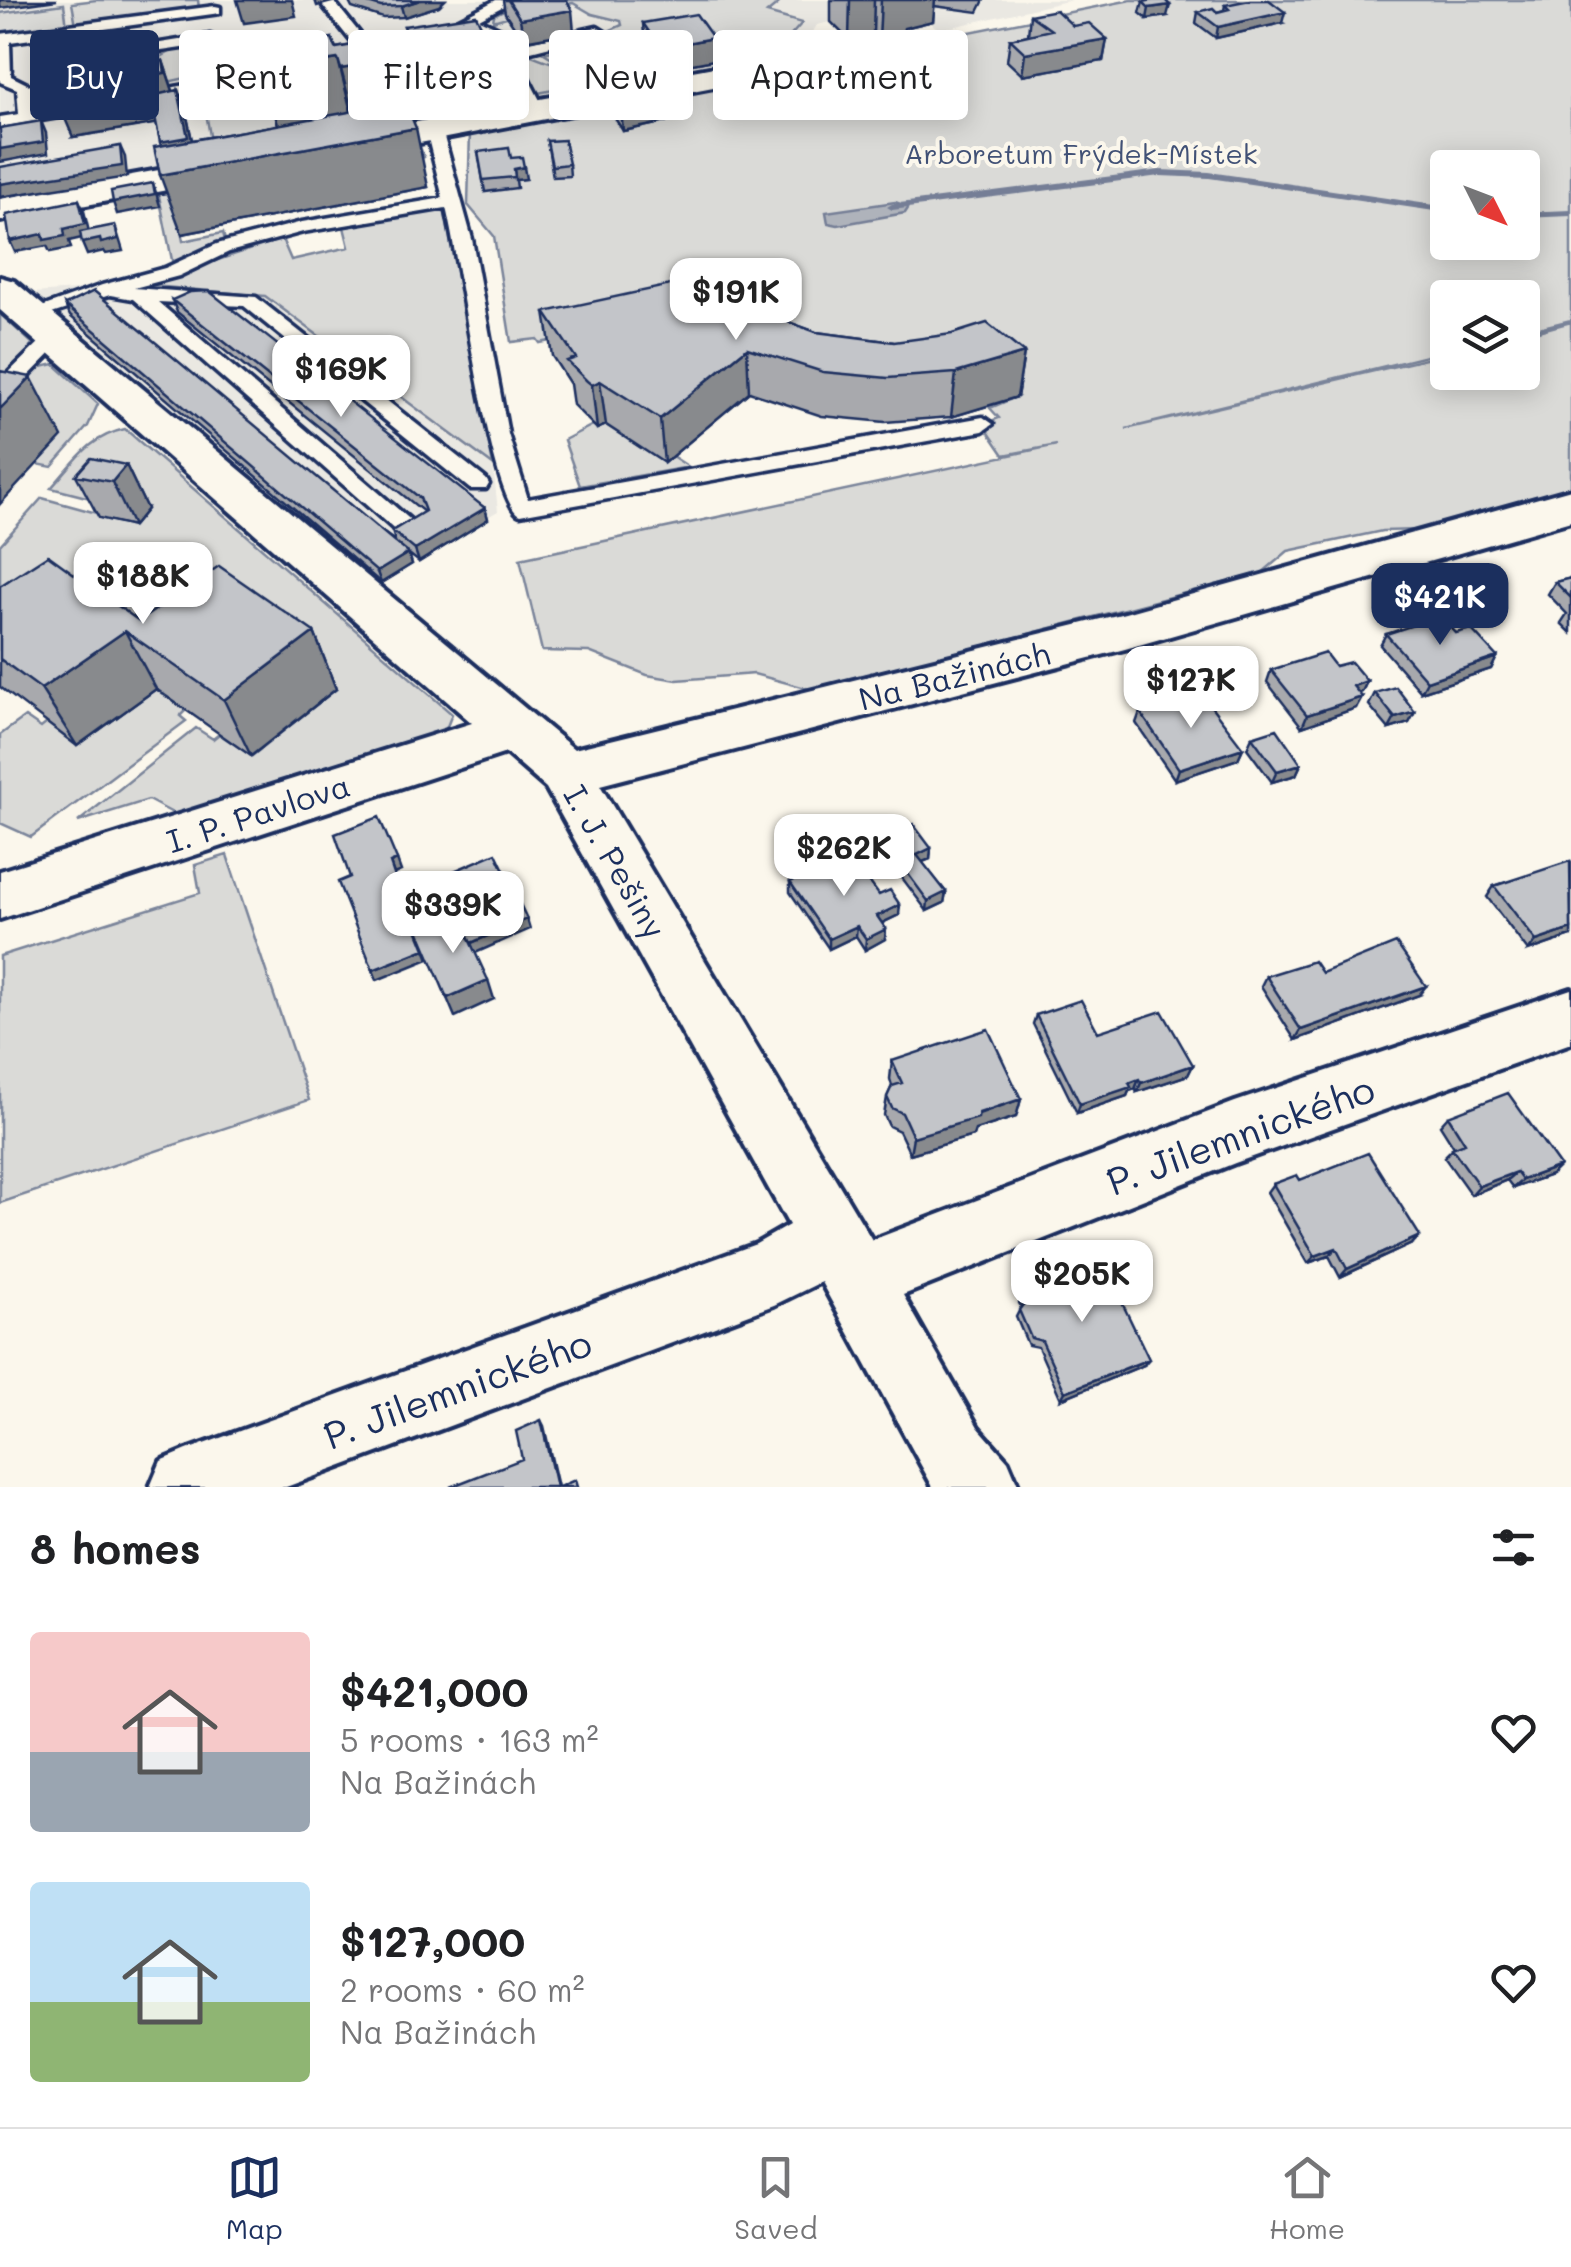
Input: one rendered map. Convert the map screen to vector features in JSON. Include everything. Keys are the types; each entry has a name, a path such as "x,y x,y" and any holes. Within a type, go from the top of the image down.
{"street":[{"path":"322,150 713,77"},
{"path":"0,210 266,161"},
{"name":"I. J. Pešiny","path":"28,314 566,772 845,1258 952,1454 982,1487"},
{"name":"Na Bažinách","path":"566,772 1125,630 1571,506"},
{"name":"I. P. Pavlova","path":"0,895 515,730"},
{"name":"P. Jilemnického","path":"187,1487 774,1272 845,1258 1234,1133 1571,1016"}],"lane":[{"path":"446,30 508,0"},
{"path":"328,3 350,30"},
{"path":"27,117 24,87 3,78 1,39 214,5"},
{"path":"470,21 489,30"},
{"path":"529,96 536,110"},
{"path":"0,122 30,117"},
{"path":"434,130 486,353 507,476 520,508 983,424"},
{"path":"0,393 28,314 172,272 223,248 302,227 453,202"},
{"path":"109,289 139,295 249,301 478,484"},
{"path":"139,295 406,528"}],"shaded area":[{"path":"0,0 1072,0 939,30 930,22 899,30 838,30 830,22 817,25 814,30 713,30 713,61 693,64 693,30 549,30 549,90 529,94 529,30 348,30 348,116 254,152 0,198"},
{"path":"895,202 909,207 905,213 838,225 828,223 826,212"},
{"path":"146,285 265,296 283,306 493,465 498,511 380,580 33,293"}],"green space":[{"path":"198,0 199,8 76,25 72,3"},
{"path":"523,0 765,0 778,4 767,13 802,23 796,30 713,30 713,60 693,55 693,30 611,30 622,25 621,21 592,14 573,3 506,13 507,17 493,21 494,15"},
{"name":"Arboretum Frýdek-Místek","path":"1131,0 1571,0 1571,320 1540,328 1540,280 1430,280 1430,355 1126,429 1430,358 1430,390 1540,390 1540,330 1571,322 1571,488 1421,530 1382,531 1288,551 1262,573 813,690 754,674 677,680 647,675 589,652 542,651 520,559 1057,445 1004,455 983,424 999,418 990,408 1016,397 573,336 540,343 537,339 511,342 494,236 468,205 470,131 549,115 549,120 693,120 693,87 713,83 713,120 968,120 968,32"},
{"path":"64,4 67,26 0,35 0,13"},
{"path":"179,48 179,80 168,82 162,77 161,57"},
{"path":"529,54 549,61 549,91 533,94 529,87"},
{"path":"348,65 348,116 328,119 328,68"},
{"path":"207,120 325,120 279,128 214,159"},
{"path":"418,142 424,157 417,160 176,206 183,241 223,233 226,244 173,265 157,186"},
{"path":"444,208 493,465 265,296 141,285 282,239 291,260 349,247 344,227"},
{"path":"0,314 32,343 24,360 0,385"},
{"path":"54,364 98,404 88,426 52,467 37,464 0,402 33,369"},
{"path":"593,425 606,425 663,462 672,456 689,467 580,486 564,440"},
{"path":"125,429 452,714 446,729 434,741 182,818 148,800 78,822 196,728 213,739 219,734 252,756 335,690 0,650 0,545 42,498 133,523 147,507 113,499 110,503 51,488 92,444"},
{"path":"156,689 186,710 180,716 186,721 31,837 0,823 0,735 25,717 41,728 47,723 77,746"},
{"path":"227,855 309,1100 0,1203 0,956 200,893 195,865"}],"building":[{"path":"358,0 420,0 381,7"},
{"path":"508,0 566,0 572,10 520,19"},
{"path":"1165,0 1170,5 1149,8 1143,2"},
{"path":"1269,0 1285,12 1218,27 1198,12 1213,8 1217,12 1229,9 1225,5"},
{"path":"1056,10 1073,26 1089,23 1107,39 1025,53 1010,39 1051,30 1030,15"},
{"path":"696,14 713,38 693,42 693,30 648,30 643,23"},
{"path":"476,15 483,30 406,30 404,26"},
{"path":"332,38 336,48 348,46 348,68 341,69 338,59 328,61 328,39"},
{"path":"178,90 179,120 184,120 188,137 160,142 156,120 159,120 159,94"},
{"path":"348,112 348,120 413,120 416,128 160,175 154,147 305,120 328,120 328,116"},
{"path":"41,121 43,142 0,149 0,128"},
{"path":"564,140 569,164 552,166 547,141"},
{"path":"120,146 122,166 0,184 0,167"},
{"path":"509,148 511,158 522,157 524,167 514,169 515,177 483,180 478,152"},
{"path":"153,183 155,194 113,202 111,191"},
{"path":"79,200 85,224 64,229 65,236 44,240 43,234 10,241 6,215"},
{"path":"115,225 118,239 82,243 80,232"},
{"path":"726,273 753,302 760,299 788,316 783,320 816,332 894,342 952,334 987,323 1024,353 956,373 888,378 823,372 747,348 660,419 600,381 592,385 587,381 567,361 576,358 545,312"},
{"path":"94,291 408,553 377,572 65,305"},
{"path":"209,291 485,508 415,550 392,531 425,511 420,498 172,300 190,292"},
{"path":"0,371 31,377 0,409"},
{"path":"91,458 126,465 112,482 76,475"},
{"path":"48,555 139,621 219,566 314,632 224,700 125,631 41,689 0,659 0,586"},
{"path":"1571,578 1571,598 1555,582"},
{"path":"1441,616 1456,633 1471,629 1497,657 1427,681 1386,634"},
{"path":"1325,653 1335,666 1351,662 1367,681 1353,686 1362,697 1307,715 1271,670"},
{"path":"1396,687 1415,712 1395,718 1375,693"},
{"path":"1201,693 1243,748 1179,769 1140,712"},
{"path":"1277,729 1301,764 1277,771 1252,737"},
{"path":"379,817 397,860 390,863 396,880 384,885 398,919 411,914 425,949 373,970 338,882 350,877 335,834"},
{"path":"913,824 931,848 917,855 946,892 928,901 882,839"},
{"path":"496,853 527,919 471,943 440,877"},
{"path":"849,854 879,895 890,890 900,905 877,916 886,929 866,939 857,926 829,939 790,882"},
{"path":"1570,861 1571,929 1536,941 1494,886"},
{"path":"457,913 488,980 447,998 418,930"},
{"path":"1396,943 1426,986 1301,1030 1266,976 1314,961 1322,973"},
{"path":"1081,1000 1098,1032 1162,1011 1193,1065 1141,1083 1139,1079 1129,1083 1131,1087 1080,1104 1036,1015"},
{"path":"988,1029 1021,1099 979,1113 978,1118 913,1137 902,1113 892,1108 887,1097 892,1086 902,1083 892,1061"},
{"path":"1508,1093 1560,1166 1522,1180 1516,1172 1479,1186 1452,1148 1465,1143 1448,1116"},
{"path":"1368,1153 1420,1236 1347,1269 1336,1248 1315,1256 1273,1184 1297,1175 1300,1180"},
{"path":"1068,1259 1075,1275 1104,1265 1149,1359 1065,1392 1042,1341 1031,1338 1019,1310 1025,1302 1022,1295 1050,1285 1043,1268"},
{"path":"541,1420 556,1487 450,1487 522,1459 516,1431"},
{"path":"575,1480 577,1487 559,1487"}],"waterway":[{"path":"892,207 1160,173 1209,175 1430,207"},
{"path":"1540,214 1571,213"}]}
